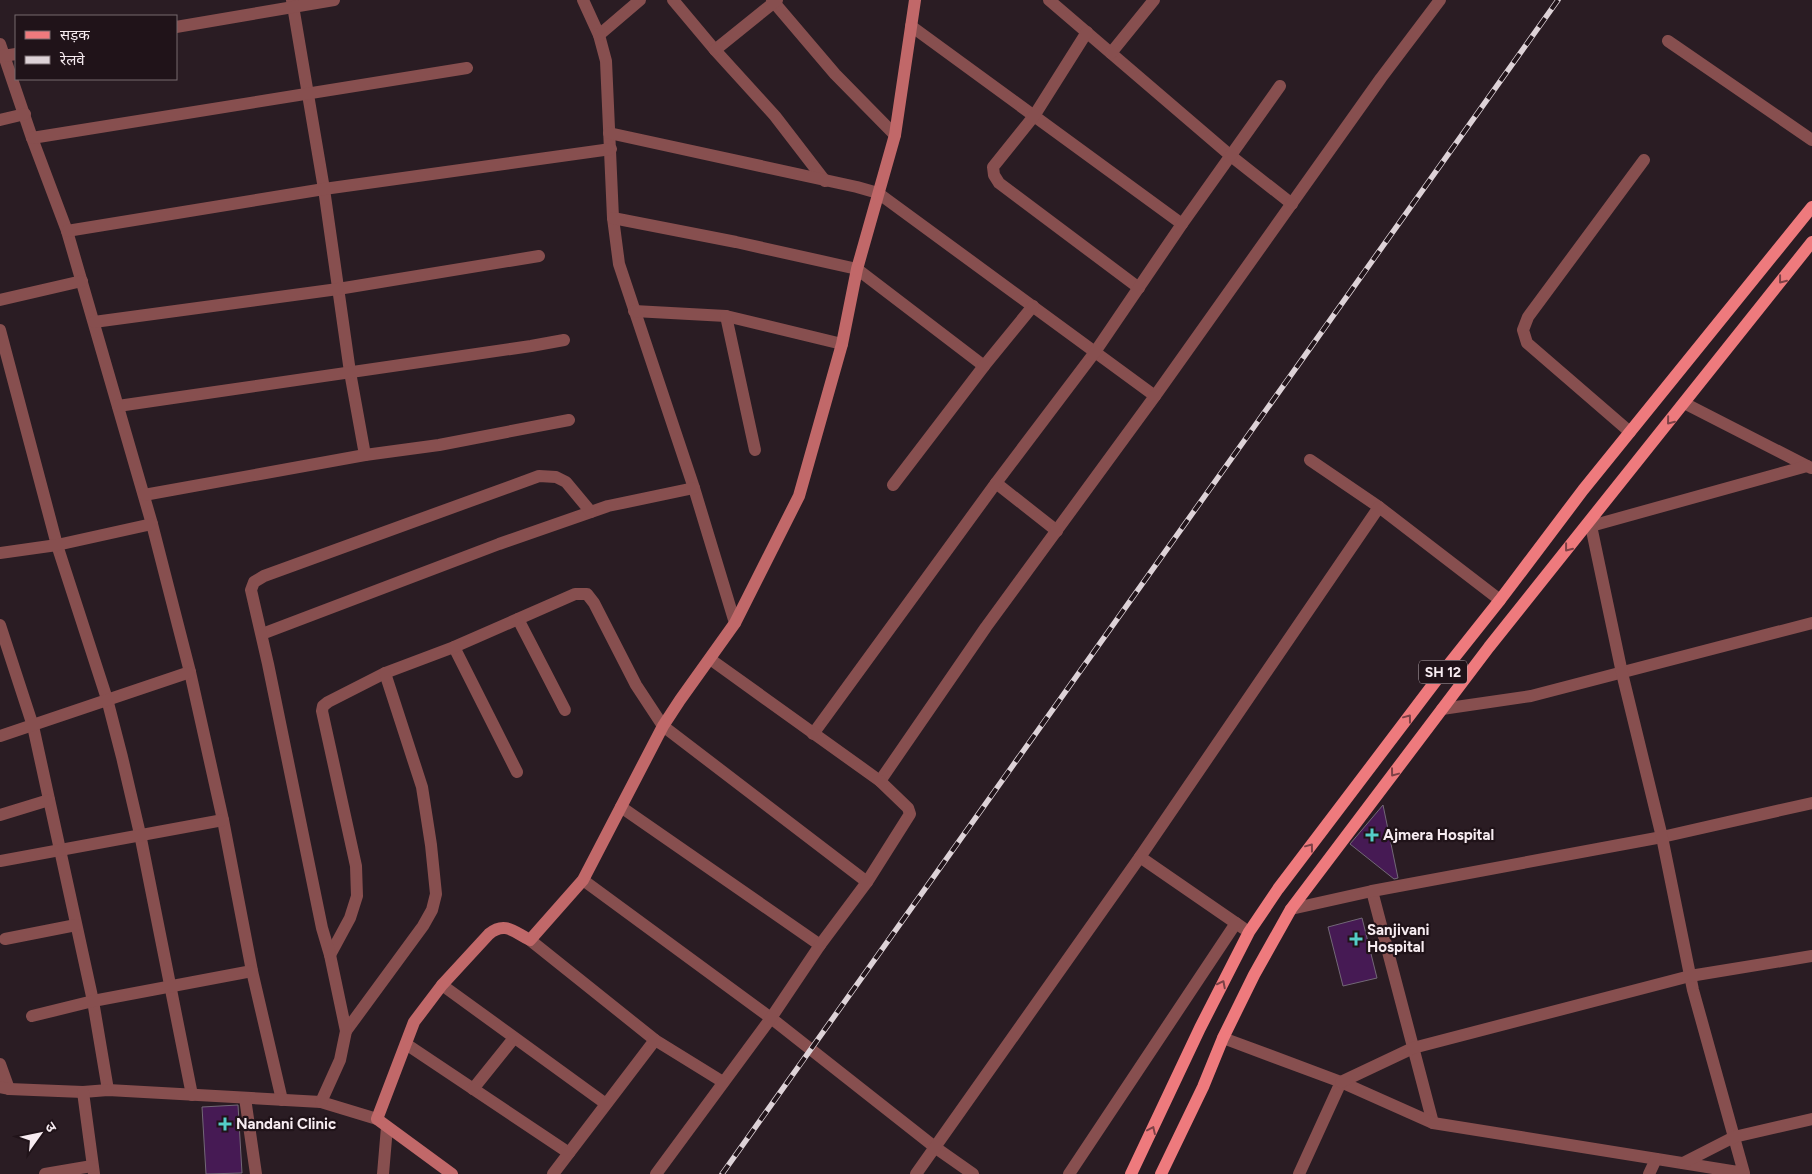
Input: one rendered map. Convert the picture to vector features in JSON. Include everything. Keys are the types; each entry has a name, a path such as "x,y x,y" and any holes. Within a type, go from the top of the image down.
{"main road":[{"name":"SH 12","path":"1131,1174 1200,1028 1249,932 1278,889 1584,490 1812,207"},
{"name":"SH 12","path":"1161,1174 1254,974 1291,909 1442,709 1812,242"}],"street":[{"path":"178,27 293,4 334,0"},
{"path":"583,0 599,34 606,61 613,218 619,264 694,488 735,622"},
{"path":"599,34 640,0"},
{"path":"673,0 775,116 825,181"},
{"path":"530,940 583,880 663,726 735,622 799,496 842,344 857,269 895,135 915,0"},
{"path":"1112,52 1154,0"},
{"path":"880,781 986,628 1155,396 1381,78 1440,0"},
{"path":"715,50 774,1 835,74 895,135"},
{"path":"1052,1 1231,156 1292,204"},
{"path":"293,4 324,189 350,372 365,455"},
{"path":"911,26 1182,224"},
{"path":"1087,32 1034,116 993,167 994,175 999,183 1139,288"},
{"path":"1668,41 1812,140"},
{"path":"7,51 15,79"},
{"path":"32,138 468,68"},
{"path":"15,80 32,138 67,231 152,524 190,672 223,820 252,971 282,1100"},
{"path":"813,734 996,483 1095,352 1182,224 1280,86"},
{"path":"0,120 25,114"},
{"path":"609,133 878,193 1155,396"},
{"path":"67,231 324,189 611,149"},
{"path":"1630,432 1527,343 1523,330 1528,317 1644,160"},
{"path":"613,218 736,242 857,269 984,366"},
{"path":"94,322 338,289 539,256"},
{"path":"0,300 82,281"},
{"path":"893,485 984,366 1033,306"},
{"path":"634,312 726,316 842,344"},
{"path":"726,316 754,450"},
{"path":"0,330 57,545 107,698 140,834 192,1095"},
{"path":"118,406 564,340"},
{"path":"1684,403 1810,468"},
{"path":"144,495 365,455 439,445 569,420"},
{"path":"1310,460 1379,507 1500,600"},
{"path":"1223,1038 1341,1082 1433,1123 1745,1174 1690,976 1662,838 1622,672 1590,523 1810,468"},
{"path":"326,1104 340,1060 346,1031 330,955 322,928 262,634 251,590 254,582 264,576 539,476 556,477 566,482 591,512"},
{"path":"996,483 1057,531"},
{"path":"262,634 490,548 608,506 694,488"},
{"path":"916,1174 1140,857 1379,507"},
{"path":"0,553 57,545 152,524"},
{"path":"330,955 350,918 357,896 356,866 322,711 323,706 385,673 454,647 575,594 587,594 594,603 636,685 663,726 867,882"},
{"path":"518,619 565,710"},
{"path":"1442,709 1531,696 1812,623"},
{"path":"0,625 33,726 93,1001 108,1090"},
{"path":"454,647 517,772"},
{"path":"656,1174 867,882 910,814 908,808 880,781 710,659"},
{"path":"0,736 33,726 107,698 190,672"},
{"path":"346,1031 422,926 432,910 436,894 422,787 385,673"},
{"path":"0,815 49,800"},
{"path":"1291,909 1372,891 1662,838 1812,802"},
{"path":"621,807 820,945"},
{"path":"0,861 223,820"},
{"path":"1140,857 1249,932"},
{"path":"583,880 770,1018 936,1148 973,1174"},
{"path":"1372,891 1433,1123"},
{"path":"1069,1174 1236,923"},
{"path":"5,939 76,925"},
{"path":"383,1174 378,1121 414,1022 442,986 489,934 497,928 506,927 530,940 655,1040 723,1082"},
{"path":"1298,1174 1341,1082 1413,1048 1690,976 1812,956"},
{"path":"32,1016 93,1001 252,971"},
{"path":"442,986 606,1104"},
{"path":"473,1089 514,1038"},
{"path":"553,1174 655,1040"},
{"path":"406,1044 569,1153"},
{"path":"0,1064 5,1088 83,1092 108,1090 326,1104 378,1121 452,1174"},
{"path":"45,1174 93,1170 83,1092"},
{"path":"246,1098 256,1174"},
{"path":"1683,1163 1734,1137 1812,1119"},
{"path":"1649,1174 1656,1159"}],"building":[{"path":"1383,805 1398,878 1394,879 1350,844"},
{"path":"1362,918 1377,978 1343,986 1328,927"},
{"path":"238,1105 242,1173 206,1174 202,1107"}],"railway":[{"path":"722,1174 1558,0"}],"place":[{"name":"Ajmera Hospital","path":"1372,835"},
{"name":"Sanjivani Hospital","path":"1356,939"},
{"name":"Nandani Clinic","path":"225,1124"}]}
